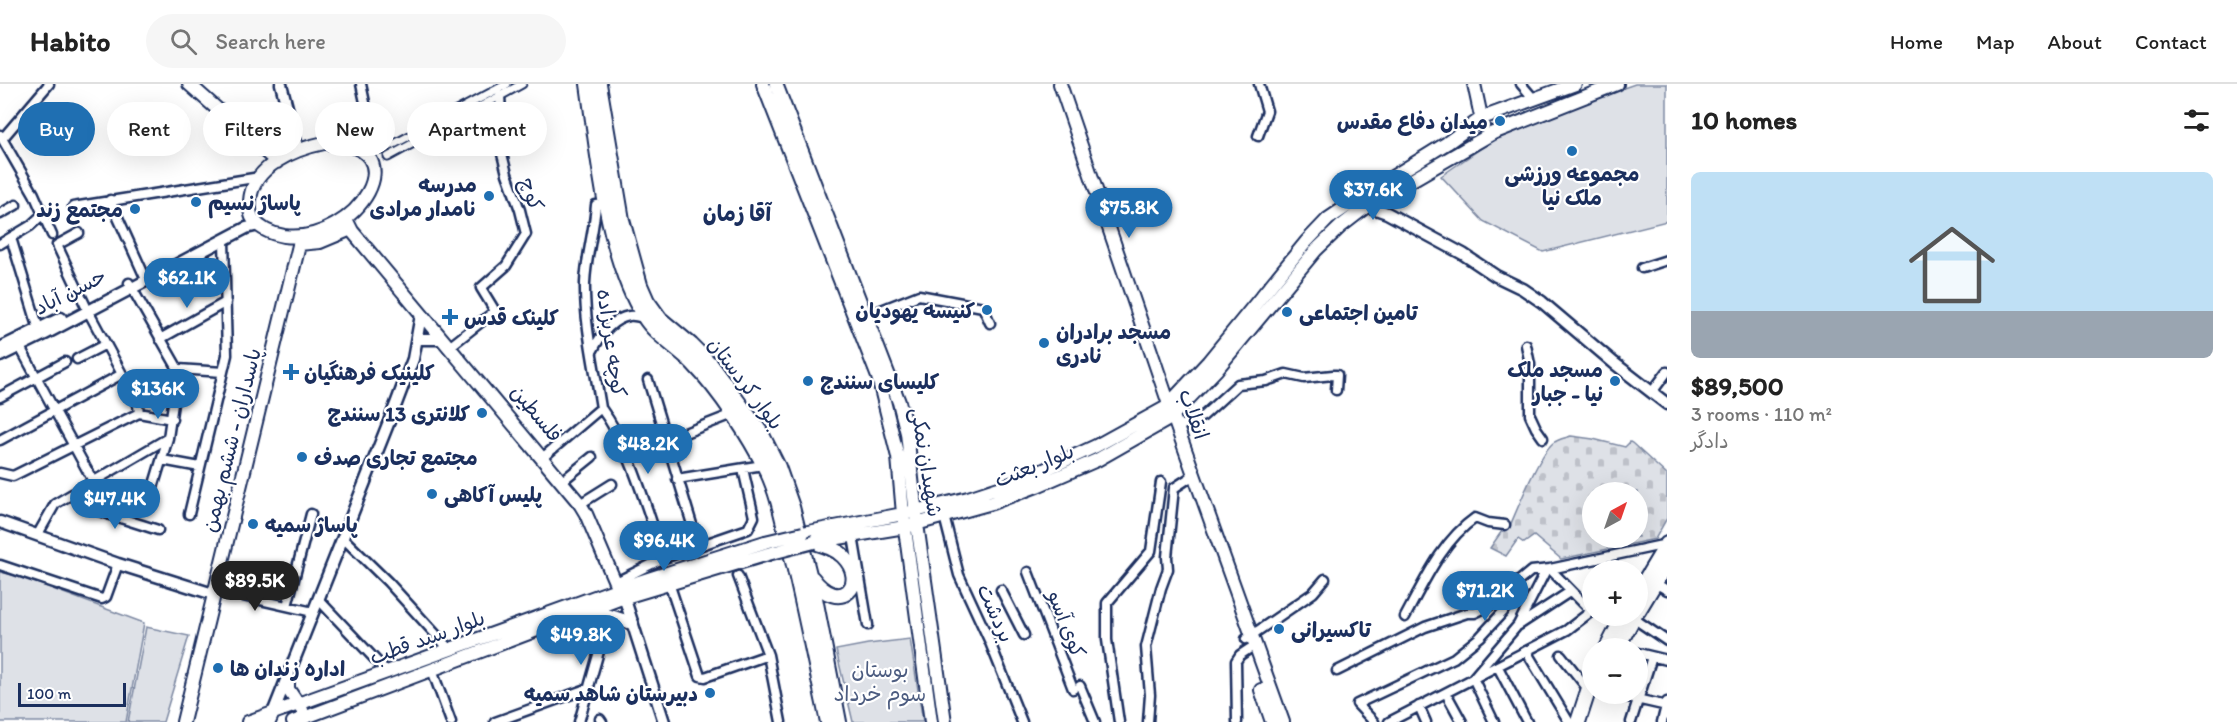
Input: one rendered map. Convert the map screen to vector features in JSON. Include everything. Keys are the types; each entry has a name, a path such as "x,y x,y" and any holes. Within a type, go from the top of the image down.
{"main road":[{"path":"189,84 210,102"},
{"name":"بلوار کردستان","path":"588,84 607,204 618,254 633,296 644,318 694,364 733,414 752,442 799,540 803,600 828,722"},
{"name":"بلوار کردستان","path":"599,84 622,220 640,285 647,301 660,320 686,340 710,364 761,434 778,467 808,573 839,722"},
{"name":"انقلاب","path":"1054,84 1171,415"},
{"name":"انقلاب","path":"1060,84 1249,641 1272,722"},
{"path":"1474,84 1483,128 1493,133"},
{"path":"1271,293 1328,219 1482,118 1575,84"},
{"path":"1171,415 1208,362 1271,293 1340,226 1367,206 1493,133 1617,84"},
{"name":"شهیدان نمکی","path":"771,87 861,319 891,423 909,512 927,640 945,722"},
{"path":"1507,108 1516,115 1515,123"},
{"path":"1447,143 1454,155"},
{"path":"270,156 277,162"},
{"path":"288,156 260,177 250,195 250,212 256,222 275,235 300,241 348,224 369,191 375,174 368,156"},
{"name":"فلسطین","path":"348,224 421,315 582,502 622,592"},
{"name":"پاسداران - ششم بهمن","path":"183,722 300,241"},
{"name":"بلوار بعثت","path":"909,512 968,498 1020,481 1171,415"},
{"name":"بلوار بعثت","path":"911,526 992,503 1037,486 1097,460 1171,415"},
{"path":"766,548 909,512"},
{"path":"799,540 853,536 911,526"},
{"path":"799,540 833,548 843,556 853,570 855,578 846,593 830,596 820,589 808,573"},
{"path":"1651,583 1667,544"},
{"name":"بلوار سید قطب","path":"248,722 271,717 299,703 622,592 766,548"},
{"name":"بلوار سید قطب","path":"299,720 591,610 622,592 669,583 766,548"},
{"path":"1651,583 1667,563"},
{"path":"591,610 632,623"},
{"path":"1614,638 1624,626"},
{"name":"شهیدان نمکی","path":"927,640 931,722"},
{"name":"انقلاب","path":"1249,641 1283,722"},
{"path":"288,674 288,689 299,703 299,720"},
{"path":"1578,722 1585,704"},
{"path":"1588,722 1590,704"}],"street":[{"path":"49,84 2,136 34,194 52,235"},
{"path":"281,84 286,102"},
{"path":"362,84 365,102"},
{"path":"395,144 507,84"},
{"path":"388,157 522,84"},
{"path":"1258,136 1267,111 1259,84"},
{"path":"1521,84 1533,98"},
{"name":"کوچ","path":"447,344 495,311 481,288 506,266 526,234 501,150 500,95"},
{"path":"73,207 260,177"},
{"path":"110,200 144,275"},
{"name":"کوچه عربزاده","path":"607,204 596,206 594,230 586,268 585,308 602,408 609,418 633,471 664,558"},
{"path":"0,214 16,205"},
{"path":"1367,206 1387,213 1462,254 1496,276 1523,289 1667,404"},
{"path":"0,244 30,226 42,215"},
{"name":"حسن آباد","path":"0,356 87,308 256,222"},
{"name":"حسن آباد","path":"131,285 144,275 256,222"},
{"path":"79,233 57,245 122,374 130,380 135,389 139,413"},
{"path":"11,238 40,333"},
{"path":"189,514 226,355 224,240"},
{"path":"1642,268 1667,260"},
{"path":"110,515 149,501 168,438 178,369 131,285"},
{"path":"861,319 919,295 983,306 990,323"},
{"path":"160,339 226,302"},
{"path":"271,717 413,359 421,315"},
{"path":"593,351 599,337 615,322 630,316 644,318"},
{"name":"حسن آباد","path":"0,348 40,333"},
{"path":"417,339 447,344"},
{"path":"77,359 106,344"},
{"path":"1526,345 1530,364 1530,415 1544,438"},
{"path":"20,347 93,481"},
{"path":"0,397 65,362"},
{"path":"178,369 223,372"},
{"path":"1652,392 1667,372"},
{"path":"0,440 122,374"},
{"path":"1171,415 1203,416 1238,384 1266,381 1286,374 1304,378 1337,375 1336,390"},
{"path":"648,380 698,544"},
{"path":"544,457 602,408"},
{"path":"0,473 13,476 139,413 172,419"},
{"path":"666,440 733,414"},
{"path":"38,534 52,506 168,438"},
{"path":"564,480 592,457"},
{"path":"162,460 200,466"},
{"path":"677,479 763,465"},
{"path":"622,592 664,558 698,544 748,529 754,517 743,469"},
{"path":"1148,722 1150,695 1146,647 1168,569 1174,488 1192,476"},
{"path":"1119,722 1107,640 1107,603 1151,551 1161,482"},
{"path":"582,502 612,484"},
{"path":"80,505 158,530"},
{"path":"287,606 311,514"},
{"name":"بردشت","path":"945,516 959,575 989,640 1022,722"},
{"path":"1405,617 1442,551 1467,523 1475,518 1488,523 1505,525"},
{"path":"0,522 118,564 313,612"},
{"path":"853,536 868,625"},
{"path":"343,538 388,582 450,650"},
{"path":"1374,722 1357,704 1454,658 1480,637 1503,612 1531,571 1667,544"},
{"path":"0,565 102,599 106,597 118,564"},
{"path":"1548,569 1582,601"},
{"path":"1473,678 1518,625 1548,569"},
{"name":"کوی آسو","path":"1028,572 1076,687 1095,722"},
{"path":"738,576 768,655 780,722"},
{"path":"1237,722 1236,661 1249,641 1313,593 1325,579"},
{"path":"1337,671 1425,627 1467,613 1475,613 1489,606 1524,579"},
{"path":"669,583 702,677 768,655"},
{"path":"1001,590 1024,635"},
{"path":"1518,625 1571,591"},
{"name":"فلسطین","path":"622,592 664,722"},
{"path":"318,599 387,673"},
{"path":"579,722 609,616"},
{"path":"1389,722 1567,630 1582,618"},
{"path":"1647,626 1667,641"},
{"path":"1526,651 1569,722"},
{"path":"1561,655 1582,676"},
{"path":"1648,656 1667,660"},
{"path":"1648,670 1652,657"},
{"path":"1498,667 1527,722"},
{"path":"432,670 451,722"},
{"path":"1473,678 1494,722"},
{"path":"495,722 589,688"},
{"path":"1446,693 1462,722"},
{"path":"1648,701 1666,704 1662,722"},
{"path":"1631,722 1638,704"},
{"path":"1419,706 1426,722"}],"green space":[{"name":"مجموعه ورزشی ملک نیا","path":"1635,84 1667,84 1667,221 1543,252 1483,221 1441,176 1512,127"},
{"path":"1571,436 1625,447 1630,442 1667,475 1667,518 1655,539 1648,540 1648,482 1582,482 1582,548 1613,548 1561,559 1534,536 1524,543 1518,539 1506,556 1490,548 1504,528 1509,528 1541,459 1547,450 1559,440"},
{"path":"0,572 18,576 144,623 126,722 0,722"},
{"path":"146,627 189,636 163,722 128,722"},
{"name":"بوستان سوم خرداد","path":"910,639 923,722 853,722 836,650"}],"place":[{"name":"میدان دفاع مقدس","path":"1500,121"},
{"name":"مجموعه ورزشی ملک نیا","path":"1572,151"},
{"name":"مدرسه نامدار مرادی","path":"489,196"},
{"name":"پاساژ نسیم","path":"196,202"},
{"name":"مجتمع زند","path":"135,209"},
{"name":"کنیسه یهودیان","path":"987,310"},
{"name":"تامین اجتماعی","path":"1287,312"},
{"name":"کلینک قدس","path":"450,317"},
{"name":"مسجد برادران نادری","path":"1044,343"},
{"name":"کلینیک فرهنگیان","path":"291,372"},
{"name":"کلیسای سنندج","path":"808,381"},
{"name":"مسجد ملک نیا - جبار","path":"1615,381"},
{"name":"کلانتری 13 سنندج","path":"482,413"},
{"name":"مجتمع تجاری صدف","path":"302,457"},
{"name":"پلیس آکاهی","path":"432,494"},
{"name":"پاساژ سمیه","path":"253,524"},
{"name":"تاکسیرانی","path":"1279,629"},
{"name":"اداره زندان ها","path":"218,668"},
{"name":"دبیرستان شاهد سمیه","path":"710,693"}],"district":[{"name":"آقا زمان","path":"737,213"}]}
